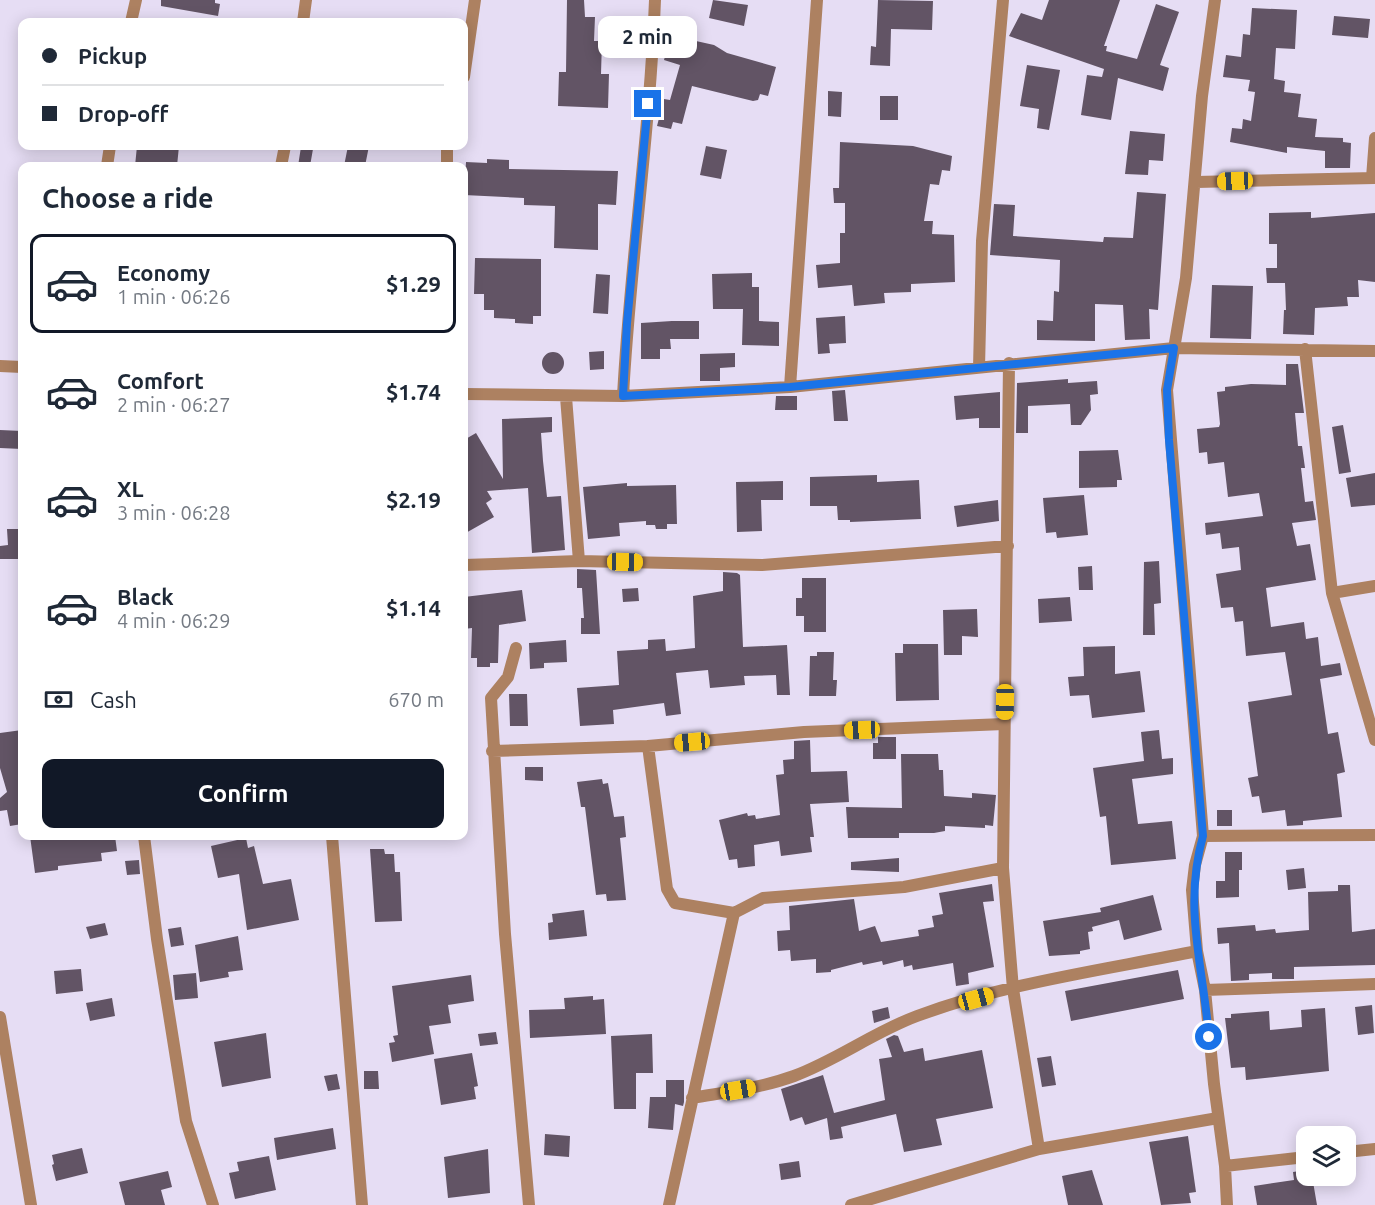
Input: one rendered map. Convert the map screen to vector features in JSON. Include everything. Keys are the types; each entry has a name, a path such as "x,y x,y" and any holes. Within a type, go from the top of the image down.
{"street":[{"path":"132,18 136,0"},
{"path":"304,18 306,0"},
{"path":"468,49 475,0"},
{"path":"623,396 627,323 653,59 655,0"},
{"path":"790,387 817,0"},
{"path":"979,368 982,241 1003,0"},
{"path":"1215,0 1202,96 1196,182 1167,390 1169,440 1203,836 1195,865 1192,890 1197,951 1205,990 1225,1166 1227,1205"},
{"path":"1196,182 1373,178 1375,138"},
{"path":"468,394 623,396 790,387 1174,348 1375,351"},
{"path":"1305,349 1332,593 1375,740"},
{"path":"1009,363 1003,868 1012,989 1040,1149"},
{"path":"0,366 18,367"},
{"path":"566,397 579,561"},
{"path":"468,565 579,561 762,565 1008,546"},
{"path":"1332,593 1375,586"},
{"path":"516,648 508,677 490,698 492,751 529,1205"},
{"path":"492,751 648,746 804,732 1004,724"},
{"path":"648,746 668,889 675,903 734,913 764,898 904,887 1003,868"},
{"path":"1203,836 1375,834"},
{"path":"145,840 157,939 186,1121 213,1205"},
{"path":"332,840 362,1205"},
{"path":"669,1205 734,913"},
{"path":"692,1098 762,1086 795,1076 843,1054 887,1028 919,1016 1012,989 1197,951"},
{"path":"1205,990 1375,984"},
{"path":"0,1017 31,1205"},
{"path":"851,1205 1040,1149 1218,1118"},
{"path":"1356,1151 1375,1149"},
{"path":"1225,1166 1296,1158"}],"building":[{"path":"161,0 215,0 215,3 220,4 218,16 161,6"},
{"path":"567,0 584,0 585,17 595,17 594,41 602,41 601,74 609,74 608,108 558,106 559,72 566,72"},
{"path":"713,0 748,5 744,26 709,18"},
{"path":"878,0 933,1 932,30 891,29 890,66 870,65 871,46 876,47"},
{"path":"1049,0 1120,0 1104,46 1107,46 1106,51 1137,59 1156,4 1179,12 1160,65 1169,68 1163,91 1118,78 1111,120 1081,115 1087,75 1102,77 1104,69 1009,36 1021,13 1042,20"},
{"path":"1252,8 1297,10 1295,49 1276,48 1274,79 1285,81 1284,92 1301,94 1298,117 1317,119 1315,137 1343,138 1343,142 1351,143 1350,168 1325,168 1325,151 1287,147 1287,153 1230,142 1232,128 1242,129 1243,119 1251,121 1255,92 1248,91 1250,80 1223,77 1226,55 1241,57 1243,34 1250,35"},
{"path":"1334,16 1370,19 1368,38 1332,35"},
{"path":"687,39 714,45 727,53 776,67 768,96 760,94 758,100 753,101 692,86 682,124 673,122 671,129 657,126 664,99 670,100 680,65 664,60 668,46 683,51"},
{"path":"1027,65 1060,70 1049,130 1037,128 1039,109 1020,106"},
{"path":"828,91 842,92 841,117 828,116"},
{"path":"880,96 898,96 898,120 880,120"},
{"path":"1130,131 1165,134 1163,161 1149,160 1148,175 1125,174"},
{"path":"840,142 913,146 952,156 950,171 942,170 939,185 930,184 924,221 933,221 932,234 954,235 955,282 911,284 911,292 884,293 885,303 854,306 852,285 818,288 816,265 840,263 840,233 845,233 845,203 834,203 833,188 839,188"},
{"path":"706,146 727,150 721,179 700,175"},
{"path":"137,150 179,150 177,162 135,162"},
{"path":"301,150 313,150 311,162 299,162"},
{"path":"347,150 368,150 366,162 345,162"},
{"path":"487,159 509,160 509,169 618,171 616,205 598,204 598,250 554,248 555,206 524,205 524,198 468,195 468,162 487,163"},
{"path":"1137,192 1166,194 1158,310 1149,309 1150,339 1125,340 1123,305 1095,304 1095,341 1037,340 1037,320 1053,321 1054,291 1059,292 1060,260 990,255 994,204 1015,205 1013,236 1103,242 1104,237 1133,238"},
{"path":"1311,212 1311,218 1375,213 1375,282 1358,280 1359,297 1347,297 1348,306 1315,308 1314,335 1283,334 1284,310 1286,310 1285,283 1267,283 1266,268 1277,268 1277,244 1269,244 1269,213"},
{"path":"475,258 541,259 541,316 533,316 533,324 515,323 515,319 494,318 494,310 484,310 484,294 474,294"},
{"path":"752,273 752,287 759,287 759,321 779,322 779,346 742,345 743,309 713,309 712,274"},
{"path":"596,274 610,275 608,314 593,313"},
{"path":"1212,285 1253,286 1251,339 1210,338"},
{"path":"845,316 846,343 829,344 830,353 818,354 816,318"},
{"path":"699,321 699,339 670,339 671,349 660,349 660,359 641,359 641,323"},
{"path":"604,351 604,369 590,370 589,352"},
{"path":"553,352 561,355 564,363 561,371 553,374 545,371 542,363 545,355"},
{"path":"735,353 735,367 720,368 720,381 700,381 700,354"},
{"path":"1286,364 1298,364 1304,413 1295,413 1298,446 1302,446 1305,468 1301,468 1305,502 1313,501 1316,520 1292,523 1297,546 1310,544 1316,580 1266,588 1271,627 1304,622 1306,639 1318,637 1321,666 1340,663 1342,675 1320,679 1328,734 1338,732 1345,772 1337,774 1342,817 1303,821 1303,825 1287,826 1285,810 1262,813 1259,796 1252,797 1248,778 1258,776 1248,702 1292,695 1285,652 1246,656 1243,621 1235,622 1233,607 1221,608 1216,574 1241,570 1239,547 1222,549 1220,533 1206,535 1205,523 1263,516 1259,493 1228,497 1224,462 1208,464 1207,452 1199,453 1197,429 1219,427 1217,392 1225,391 1225,387 1251,384 1286,385"},
{"path":"1068,379 1068,383 1097,381 1098,394 1090,395 1091,410 1081,425 1071,425 1070,404 1028,406 1028,433 1016,433 1017,383"},
{"path":"845,390 848,421 834,421 832,391"},
{"path":"1000,392 1000,428 979,428 979,418 956,420 954,396"},
{"path":"776,396 797,396 797,410 775,410"},
{"path":"552,417 552,432 541,433 543,461 547,497 561,496 565,550 532,553 528,488 487,491 492,499 486,503 494,517 468,532 468,438 476,433 503,479 502,419"},
{"path":"1343,425 1351,472 1339,474 1332,427"},
{"path":"0,430 18,431 18,449 0,448"},
{"path":"1118,450 1122,480 1117,480 1117,487 1079,488 1079,451"},
{"path":"1375,473 1375,505 1351,507 1346,478"},
{"path":"877,475 877,482 919,480 921,519 850,522 850,520 838,520 837,506 810,506 810,477"},
{"path":"783,481 783,500 761,500 762,531 737,532 736,482"},
{"path":"627,483 627,486 676,485 677,524 667,524 667,529 656,529 655,525 646,525 646,521 619,523 620,536 588,539 583,487"},
{"path":"1084,495 1088,535 1057,538 1056,532 1046,533 1043,498"},
{"path":"998,500 999,521 957,527 954,506"},
{"path":"7,529 18,529 18,559 0,559 0,546 8,545"},
{"path":"1159,561 1161,603 1154,604 1155,635 1143,635 1144,562"},
{"path":"1092,566 1093,590 1079,590 1078,567"},
{"path":"577,569 596,570 600,634 581,634 581,618 584,618 582,588 577,588"},
{"path":"723,572 740,575 743,647 787,645 790,695 777,695 776,675 744,676 745,685 710,688 708,670 676,673 681,714 666,716 664,703 613,710 614,724 580,726 577,688 619,685 617,651 648,649 648,640 665,639 666,651 695,648 693,596 723,591"},
{"path":"802,578 826,578 826,632 804,632 804,616 796,616 796,598 802,598"},
{"path":"638,588 639,601 623,602 622,589"},
{"path":"522,590 526,621 499,625 498,663 490,663 490,667 477,667 477,658 471,658 472,628 468,628 468,597"},
{"path":"1070,597 1072,621 1039,623 1038,599"},
{"path":"977,609 978,637 962,636 962,655 944,655 943,610"},
{"path":"566,640 567,662 544,663 544,668 530,669 529,643"},
{"path":"903,644 938,644 939,700 896,701 895,653 903,653"},
{"path":"1115,646 1115,674 1140,671 1145,712 1092,718 1089,695 1070,696 1068,677 1084,676 1083,647"},
{"path":"817,652 834,652 833,680 837,680 836,696 809,696 810,656 817,656"},
{"path":"509,694 527,694 528,726 510,726"},
{"path":"1159,730 1162,759 1173,758 1173,774 1132,779 1138,824 1172,821 1176,859 1111,865 1106,816 1100,817 1093,768 1144,761 1141,732"},
{"path":"18,731 18,825 10,826 7,810 0,811 0,798 7,792 0,768 0,733"},
{"path":"878,737 896,737 896,759 873,759 873,743 878,743"},
{"path":"810,740 811,772 847,771 849,802 810,804 814,837 810,837 812,852 781,856 779,841 754,845 755,866 738,868 737,859 729,860 719,820 747,813 748,816 755,815 756,819 780,815 776,775 784,774 783,760 794,759 794,741"},
{"path":"901,754 938,754 939,770 943,770 944,796 972,798 972,793 996,795 993,826 985,825 985,828 945,826 945,831 934,833 899,833 899,838 848,838 846,807 902,808"},
{"path":"525,767 543,767 543,781 525,780"},
{"path":"602,779 603,784 608,783 614,817 624,816 626,837 620,838 626,900 607,901 606,894 596,895 585,807 581,807 577,782"},
{"path":"1217,810 1232,810 1232,826 1217,826"},
{"path":"31,840 116,840 117,851 101,853 102,861 58,866 58,870 35,873"},
{"path":"246,840 248,848 254,846 263,884 291,879 299,920 247,930 239,874 218,878 211,846"},
{"path":"370,849 384,849 385,854 394,854 395,872 400,872 402,921 375,922"},
{"path":"1225,852 1242,852 1239,897 1216,898 1216,881 1225,881"},
{"path":"899,858 899,872 851,870 851,862"},
{"path":"139,860 140,874 127,875 125,861"},
{"path":"1304,868 1306,888 1288,890 1286,870"},
{"path":"992,884 994,901 983,902 994,967 968,973 969,984 956,986 953,963 913,970 912,965 904,967 903,960 883,965 882,961 863,965 862,962 831,970 831,972 816,973 816,959 791,961 790,950 778,951 777,931 790,930 789,906 854,899 859,931 875,926 881,942 919,936 918,930 934,927 932,916 943,914 939,893"},
{"path":"1338,885 1350,885 1352,932 1375,929 1375,965 1294,967 1294,979 1272,979 1272,973 1249,974 1249,980 1231,981 1229,943 1218,944 1217,928 1255,925 1256,931 1275,929 1276,933 1309,930 1308,892 1338,891"},
{"path":"1153,895 1162,930 1124,940 1119,920 1092,927 1093,931 1088,932 1090,949 1080,951 1080,954 1049,956 1043,921 1101,912 1100,908"},
{"path":"584,910 587,936 549,940 548,923 553,922 552,914"},
{"path":"105,923 108,935 90,939 86,927"},
{"path":"181,927 184,945 171,947 168,929"},
{"path":"238,936 243,970 228,972 229,977 200,982 195,945"},
{"path":"81,969 83,991 56,994 54,971"},
{"path":"1178,970 1184,999 1071,1021 1065,991"},
{"path":"196,973 198,998 175,1000 173,975"},
{"path":"471,975 474,1001 448,1005 451,1023 429,1026 434,1054 392,1062 389,1043 395,1042 393,1036 398,1035 392,986"},
{"path":"593,996 593,1000 604,999 606,1034 530,1038 529,1010 565,1009 564,998"},
{"path":"112,998 115,1016 90,1021 86,1003"},
{"path":"1372,1005 1374,1033 1358,1035 1355,1007"},
{"path":"888,1007 890,1018 874,1023 872,1011"},
{"path":"1325,1008 1329,1071 1246,1080 1245,1067 1231,1068 1225,1018 1231,1018 1231,1014 1269,1011 1270,1030 1302,1027 1301,1010"},
{"path":"496,1032 498,1044 480,1046 478,1034"},
{"path":"266,1033 271,1078 222,1087 214,1042"},
{"path":"652,1034 653,1073 636,1073 636,1109 614,1109 611,1036"},
{"path":"894,1035 898,1036 904,1052 923,1048 925,1061 982,1050 993,1108 936,1119 942,1145 904,1152 896,1114 841,1127 843,1138 830,1140 827,1118 805,1125 802,1117 790,1121 781,1089 823,1075 834,1113 885,1100 879,1059 892,1057 886,1039"},
{"path":"472,1053 478,1086 474,1087 476,1099 441,1105 434,1059"},
{"path":"1051,1056 1056,1085 1042,1087 1037,1058"},
{"path":"364,1071 378,1071 379,1089 364,1089"},
{"path":"337,1074 340,1089 328,1091 324,1076"},
{"path":"666,1080 684,1080 683,1106 675,1104 673,1130 648,1128 650,1097 666,1097"},
{"path":"333,1128 336,1149 277,1160 274,1138"},
{"path":"545,1134 570,1136 569,1157 544,1155"},
{"path":"1188,1136 1196,1192 1189,1193 1191,1203 1161,1205 1149,1142"},
{"path":"82,1148 88,1173 56,1181 52,1155"},
{"path":"488,1149 490,1193 448,1198 444,1157"},
{"path":"269,1156 276,1190 235,1199 229,1173 239,1171 237,1162"},
{"path":"799,1161 801,1177 781,1180 779,1164"},
{"path":"1092,1170 1103,1205 1068,1205 1062,1176"},
{"path":"168,1171 172,1187 161,1190 165,1205 125,1205 119,1182"},
{"path":"1293,1172 1296,1172 1296,1186 1314,1186 1317,1205 1257,1205 1254,1186 1294,1180"}],"route":[{"path":"648,104 627,323 623,396 790,387 1174,348 1167,390 1169,440 1203,836 1195,865 1192,890 1197,951 1205,990 1209,1037"}]}
